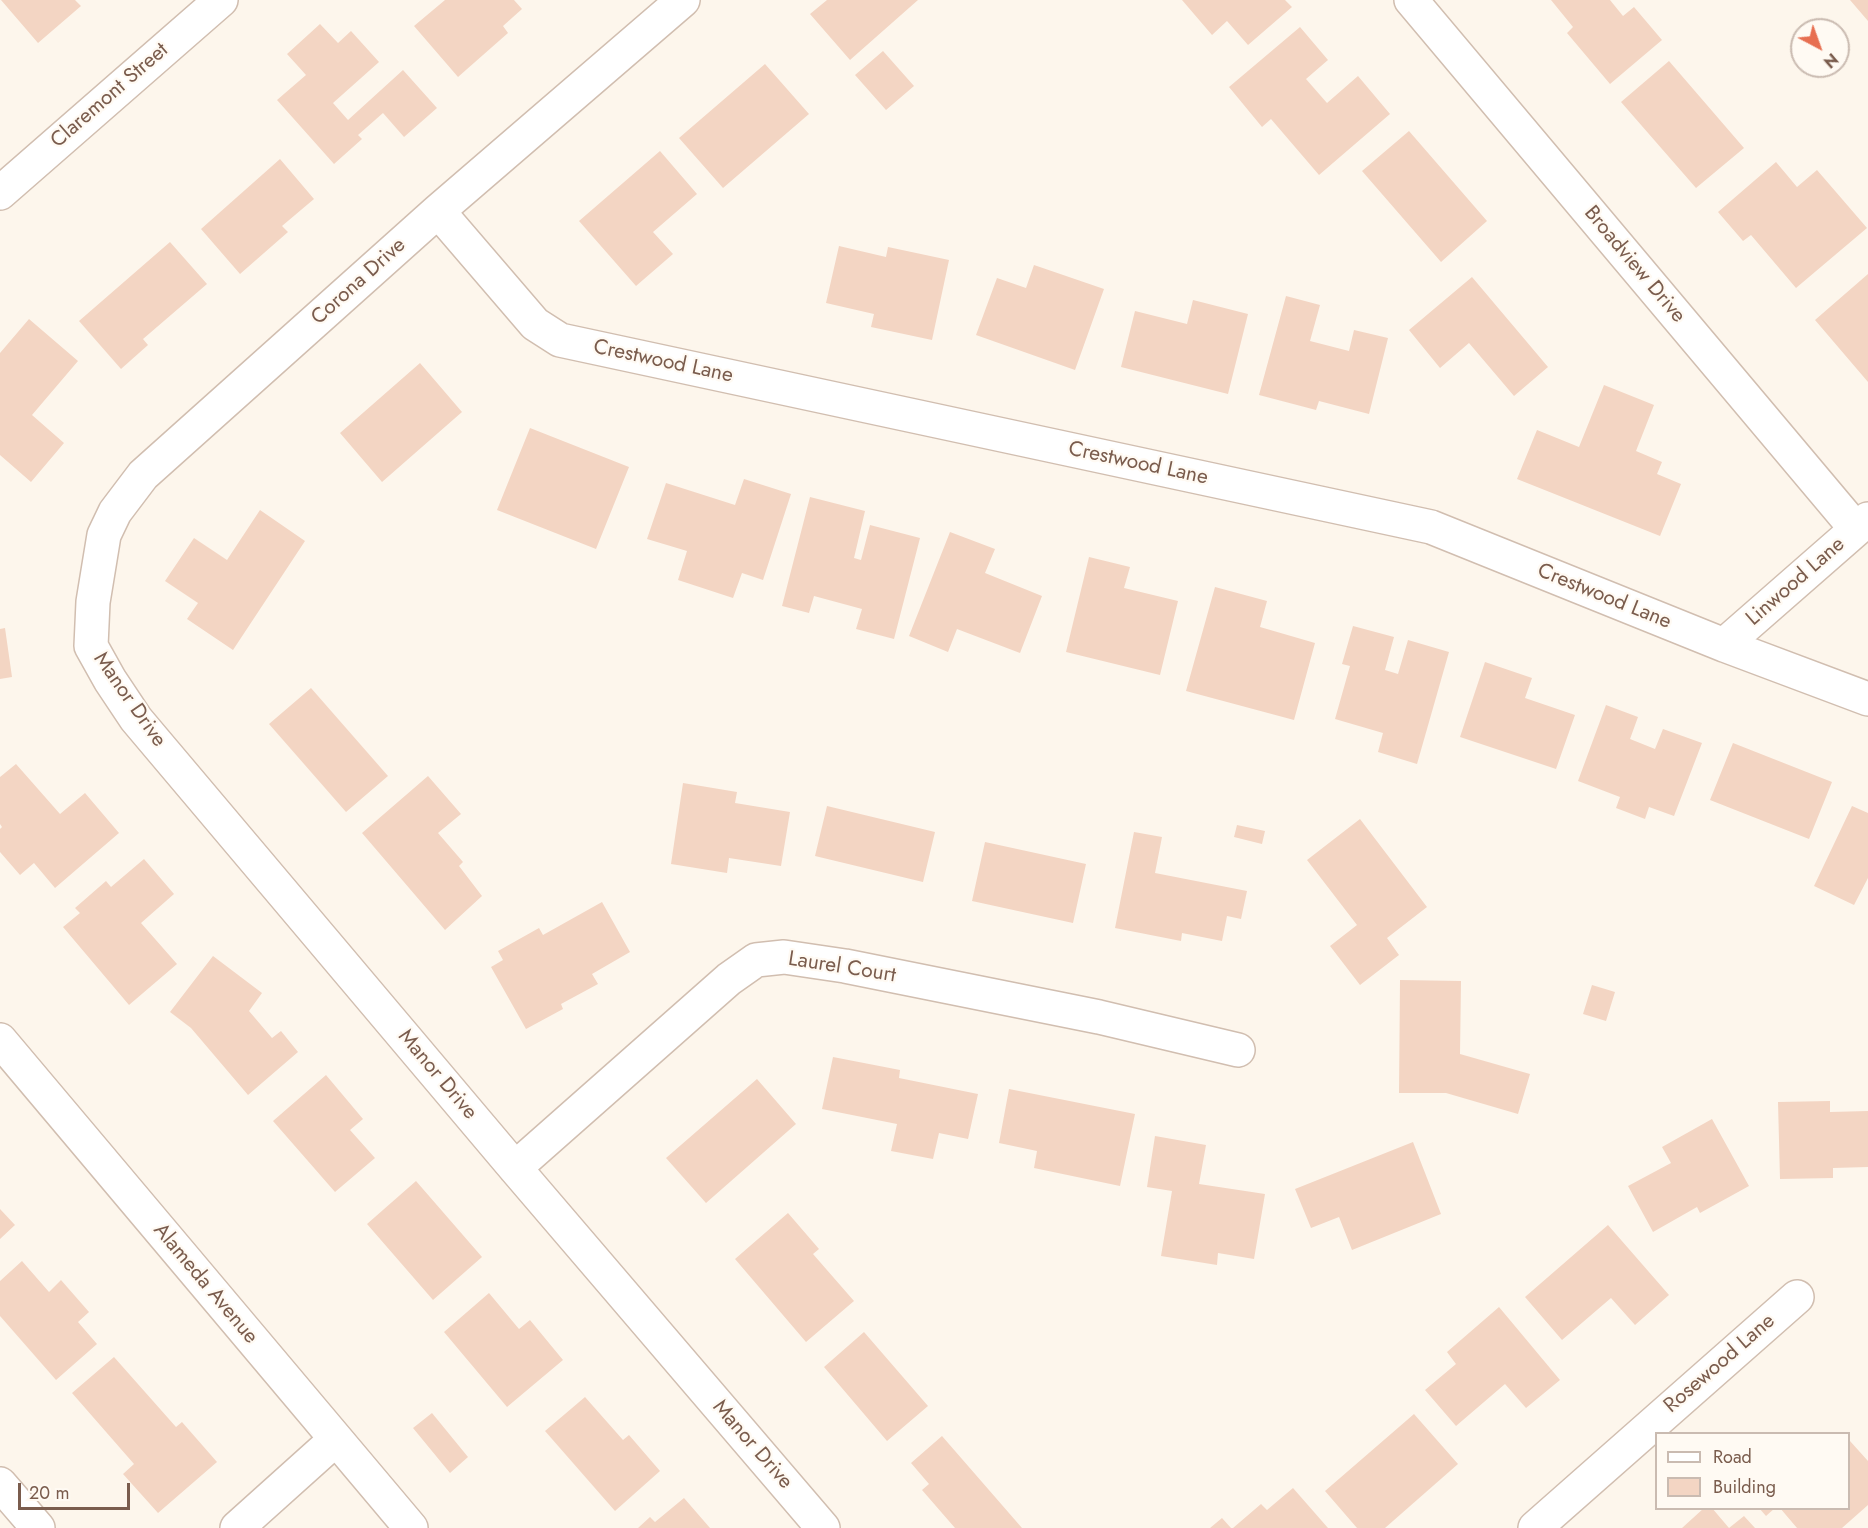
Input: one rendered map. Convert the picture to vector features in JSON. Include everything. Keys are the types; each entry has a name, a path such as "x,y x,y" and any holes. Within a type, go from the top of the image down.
{"street":[{"name":"Corona Drive","path":"93,602 104,535 115,512 143,475 438,211 683,0"},
{"name":"Broadview Drive","path":"1411,0 1862,524"},
{"name":"Claremont Street","path":"0,193 201,6"},
{"name":"Crestwood Lane","path":"438,211 535,324 560,340 1431,527 1724,645 1868,699"},
{"name":"Linwood Lane","path":"1724,645 1862,524"},
{"name":"Manor Drive","path":"93,602 92,646 110,680 136,719 823,1528"},
{"name":"Laurel Court","path":"515,1168 729,979 756,960 784,957 845,966 1099,1017 1238,1050"},
{"name":"Alameda Avenue","path":"0,1040 411,1528"},
{"name":"Rosewood Lane","path":"1535,1528 1797,1297"},
{"path":"237,1528 335,1440"},
{"path":"0,1484 38,1528"}],"building":[{"path":"1,0 75,0 81,6 38,43"},
{"path":"445,0 514,0 522,9 503,26 508,33 458,77 414,26"},
{"path":"827,0 918,0 850,60 810,14"},
{"path":"1182,0 1285,0 1292,7 1248,45 1227,21 1212,35"},
{"path":"1551,0 1610,0 1623,16 1634,7 1662,40 1610,84 1567,33 1573,27"},
{"path":"1850,0 1868,0 1868,21"},
{"path":"320,24 338,43 351,31 379,62 333,103 348,120 403,70 437,108 404,137 383,113 358,135 362,139 334,164 277,100 306,75 287,54"},
{"path":"1300,27 1328,60 1306,79 1327,103 1358,76 1390,114 1319,175 1271,119 1262,127 1229,87"},
{"path":"883,51 914,86 886,110 855,75"},
{"path":"1669,61 1744,148 1696,188 1621,102"},
{"path":"765,64 809,114 723,188 679,138"},
{"path":"1409,131 1487,221 1441,262 1362,171"},
{"path":"660,151 697,194 653,232 673,254 636,286 579,221"},
{"path":"280,159 314,199 282,226 288,232 240,274 201,229"},
{"path":"1776,162 1797,187 1817,170 1867,228 1796,288 1751,235 1743,241 1718,212"},
{"path":"170,242 207,284 143,339 148,345 121,369 79,321"},
{"path":"839,246 886,257 888,247 949,260 932,340 871,327 874,314 826,303"},
{"path":"1034,265 1104,289 1075,370 976,335 997,278 1026,288"},
{"path":"1868,274 1868,382 1815,320"},
{"path":"1472,277 1548,367 1514,396 1469,343 1440,368 1409,330"},
{"path":"1286,296 1320,305 1310,341 1349,351 1354,330 1388,338 1369,414 1319,401 1316,410 1259,395"},
{"path":"1193,300 1248,314 1228,394 1121,367 1135,311 1187,324"},
{"path":"29,319 78,361 32,415 64,443 31,482 0,455 0,353"},
{"path":"420,363 462,412 382,482 340,433"},
{"path":"1604,385 1654,405 1636,451 1662,462 1657,474 1681,484 1660,536 1517,479 1537,430 1579,447"},
{"path":"530,428 629,467 596,549 497,510"},
{"path":"744,479 791,494 763,580 742,573 733,598 678,580 687,551 647,539 666,483 735,505"},
{"path":"810,497 865,511 854,558 861,560 870,525 920,538 894,639 856,629 862,609 814,596 809,613 782,606"},
{"path":"260,510 305,541 233,650 187,619 198,603 165,581 194,538 227,560"},
{"path":"950,532 995,549 985,573 1042,596 1020,653 957,629 948,652 909,636"},
{"path":"1089,557 1130,567 1124,588 1178,601 1160,675 1066,652"},
{"path":"1215,587 1267,601 1260,627 1315,643 1294,720 1186,691"},
{"path":"1353,626 1394,637 1385,670 1398,674 1408,640 1449,652 1417,764 1378,752 1383,733 1335,719 1350,666 1342,664"},
{"path":"5,628 12,677 0,679 0,629"},
{"path":"1485,662 1532,678 1525,698 1575,715 1556,769 1460,737"},
{"path":"311,688 388,776 346,812 269,724"},
{"path":"1606,705 1638,717 1630,739 1655,749 1663,729 1702,743 1674,816 1649,807 1645,819 1616,808 1620,797 1578,781"},
{"path":"1733,743 1832,782 1809,839 1710,800"},
{"path":"16,764 60,814 85,793 119,833 55,888 34,863 20,875 0,852 0,829 2,827 0,824 0,777"},
{"path":"428,776 461,814 438,833 463,862 459,866 482,896 445,930 362,833"},
{"path":"683,783 737,792 735,803 790,812 781,866 729,858 727,873 671,864"},
{"path":"827,806 935,832 923,882 815,856"},
{"path":"1852,806 1868,813 1868,878 1854,905 1814,886"},
{"path":"1360,819 1427,907 1387,938 1399,955 1360,985 1330,946 1357,925 1307,860"},
{"path":"1237,825 1265,831 1262,844 1234,837"},
{"path":"1134,832 1162,837 1155,873 1247,891 1241,919 1227,916 1222,941 1182,933 1181,941 1115,928"},
{"path":"985,842 1086,864 1073,923 972,901"},
{"path":"144,859 174,894 141,923 177,964 129,1005 63,927 80,913 75,908 106,881 111,887"},
{"path":"602,902 630,952 592,974 598,984 561,1004 563,1009 526,1029 491,967 503,960 498,951 539,928 543,935"},
{"path":"213,956 262,993 249,1011 272,1038 281,1031 298,1052 248,1095 191,1028 170,1012"},
{"path":"1400,980 1461,981 1460,1054 1530,1074 1518,1114 1446,1093 1399,1093"},
{"path":"1592,985 1615,992 1606,1021 1583,1014"},
{"path":"833,1057 900,1070 899,1078 978,1094 968,1139 939,1133 933,1159 891,1151 897,1124 822,1109"},
{"path":"326,1075 363,1119 350,1130 375,1158 335,1192 273,1121"},
{"path":"757,1079 796,1124 706,1203 666,1158"},
{"path":"1009,1089 1135,1114 1120,1186 1034,1168 1037,1151 999,1143"},
{"path":"1830,1101 1830,1112 1868,1111 1868,1167 1833,1168 1833,1178 1780,1179 1778,1102"},
{"path":"1712,1119 1749,1186 1700,1213 1697,1207 1653,1232 1628,1186 1671,1163 1662,1147"},
{"path":"1155,1136 1206,1145 1199,1184 1265,1194 1254,1259 1218,1253 1217,1265 1161,1256 1172,1191 1147,1187"},
{"path":"1413,1142 1441,1214 1352,1250 1339,1217 1311,1228 1295,1189"},
{"path":"416,1181 482,1257 433,1300 367,1224"},
{"path":"0,1209 15,1225 0,1239"},
{"path":"788,1213 819,1249 813,1254 854,1301 806,1342 735,1259"},
{"path":"1608,1225 1669,1295 1635,1325 1611,1298 1562,1340 1525,1297"},
{"path":"22,1261 49,1292 61,1280 89,1312 78,1322 97,1344 56,1380 0,1316 0,1281"},
{"path":"489,1293 519,1329 530,1320 563,1360 507,1407 444,1332"},
{"path":"1499,1307 1560,1380 1526,1408 1505,1384 1456,1426 1425,1390 1456,1364 1447,1352"},
{"path":"864,1332 928,1406 887,1441 824,1367"},
{"path":"114,1357 176,1427 182,1422 217,1462 158,1513 123,1474 134,1464 72,1393"},
{"path":"585,1397 623,1440 629,1435 660,1471 615,1511 545,1431"},
{"path":"432,1413 468,1457 450,1473 413,1428"},
{"path":"1414,1414 1458,1464 1385,1528 1357,1528 1325,1491"},
{"path":"942,1436 1022,1528 955,1528 922,1490 929,1484 911,1463"},
{"path":"1850,1441 1868,1461 1868,1505 1842,1528 1797,1528 1782,1510 1850,1510"},
{"path":"1293,1488 1328,1528 1233,1528 1261,1504 1267,1510"},
{"path":"684,1498 710,1528 638,1528 650,1517 655,1522"},
{"path":"1702,1510 1714,1510 1729,1528 1682,1528"},
{"path":"1761,1510 1773,1510 1766,1516"},
{"path":"1744,1516 1755,1528 1729,1528"},
{"path":"1222,1518 1231,1528 1210,1528"}]}
